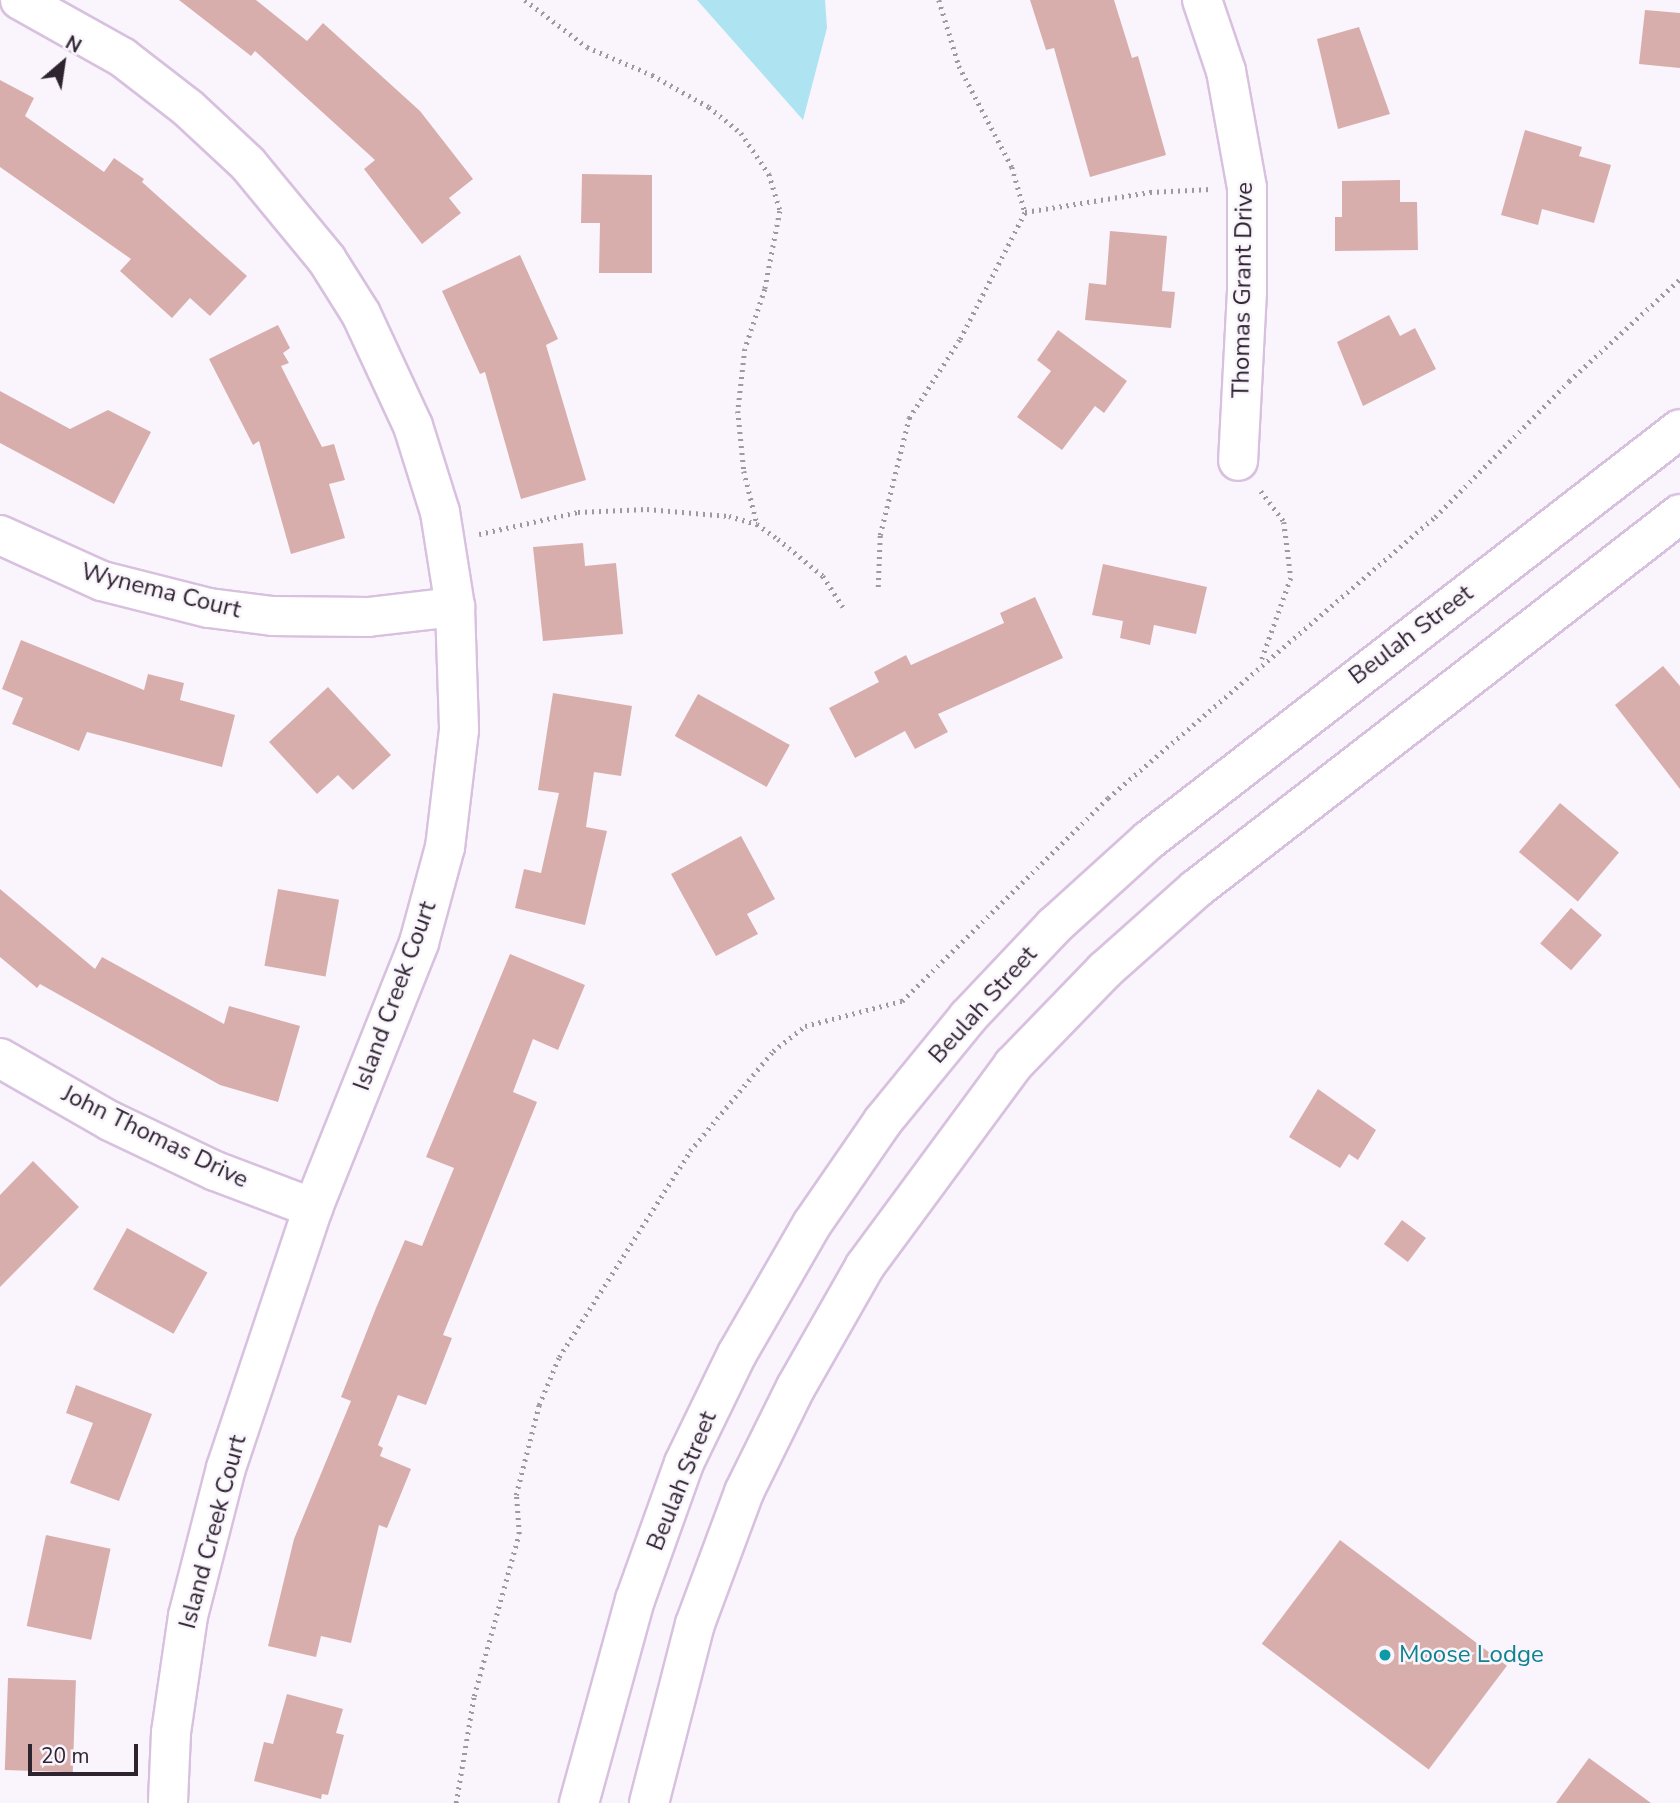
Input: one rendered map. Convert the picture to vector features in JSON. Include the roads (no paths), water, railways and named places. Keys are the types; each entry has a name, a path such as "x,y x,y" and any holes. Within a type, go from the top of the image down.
{"main road":[{"name":"Island Creek Court","path":"20,0 122,57 188,108 287,208 362,314 413,426 443,536 455,607 459,730 445,847 419,943 313,1208 226,1468 188,1616 171,1733 168,1803"},
{"name":"Thomas Grant Drive","path":"1202,0 1226,71 1247,188 1248,291 1238,460"},
{"name":"Beulah Street","path":"579,1803 635,1600 684,1463 737,1353 805,1236 883,1121 968,1017 1054,926 1149,840 1680,429"},
{"path":"649,1803 695,1624 744,1492 796,1387 865,1266 1013,1065 1105,970 1196,889 1680,514"},
{"name":"Wynema Court","path":"0,535 102,582 209,608 272,615 368,617 455,607"},
{"name":"John Thomas Drive","path":"0,1058 110,1121 215,1171 313,1208"}],"water":[{"path":"697,0 825,0 827,28 803,120"}],"place":[{"name":"Moose Lodge","path":"1385,1655"}]}
